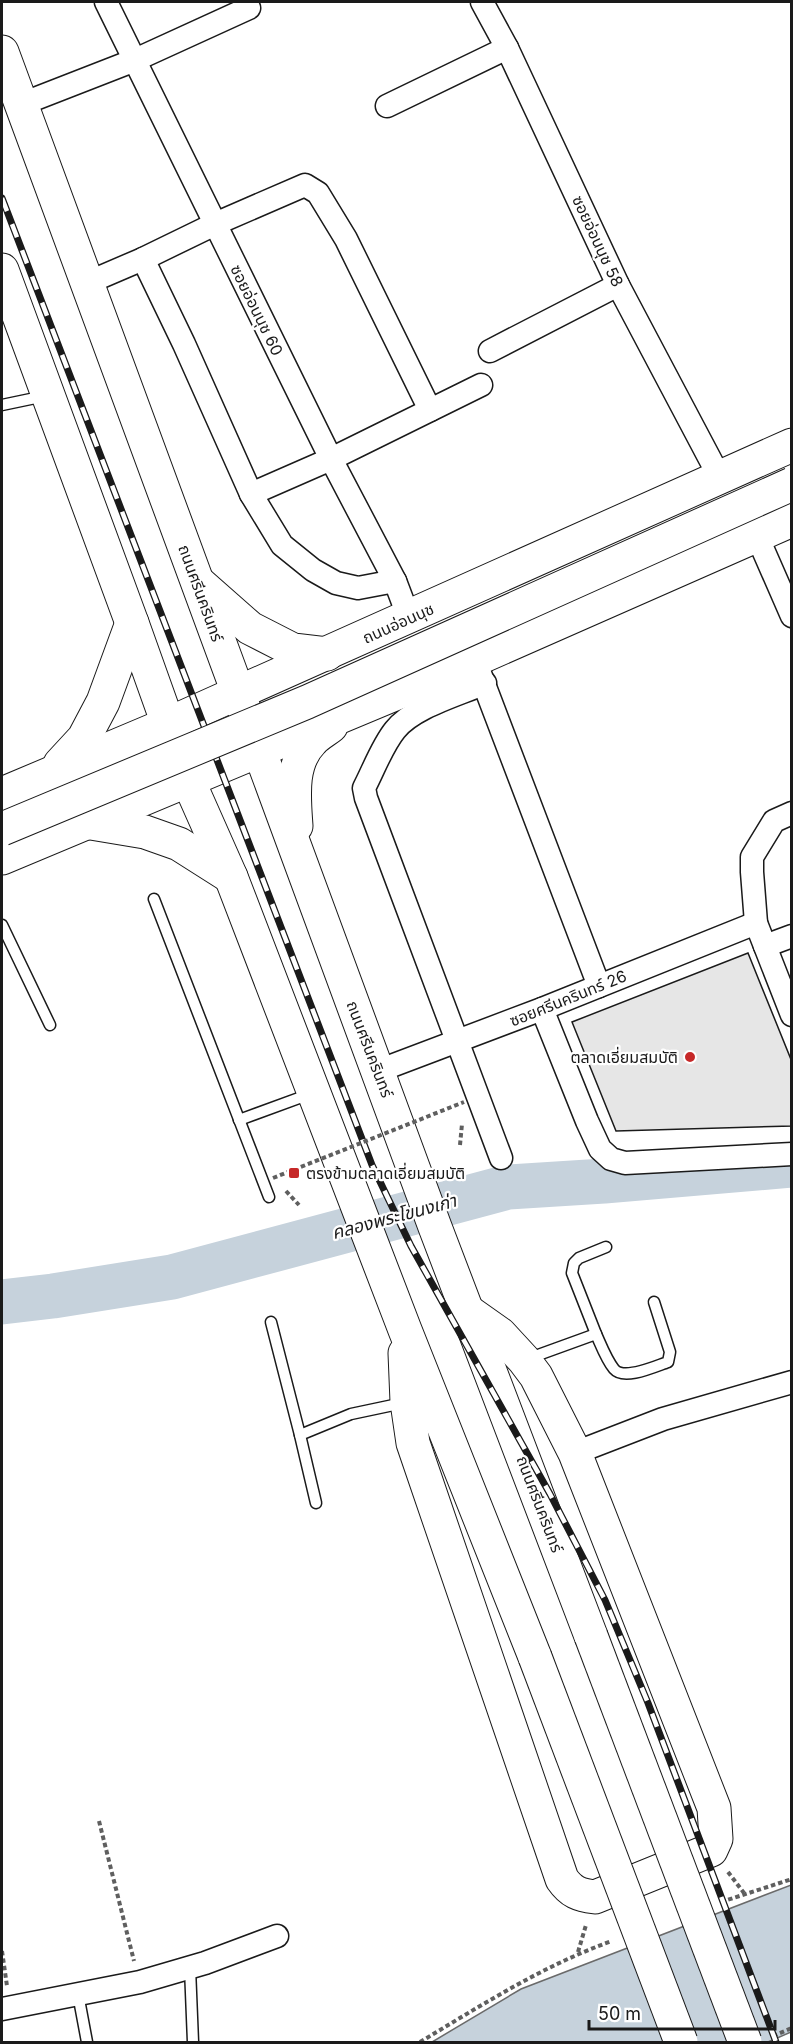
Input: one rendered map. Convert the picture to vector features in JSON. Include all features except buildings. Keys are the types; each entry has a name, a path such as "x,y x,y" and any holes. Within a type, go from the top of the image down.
{"main road":[{"name":"ถนนศรีนครินทร์","path":"2,52 435,1227 745,2043"},
{"path":"2,270 188,780 231,877 374,1252 535,1657 681,2043"},
{"name":"ถนนอ่อนนุช","path":"2,794 409,618 792,445"},
{"name":"ถนนอ่อนนุช","path":"2,829 307,702 792,484"},
{"path":"2,858 440,675 479,671 792,520"},
{"path":"198,583 250,628 293,650 327,654"},
{"path":"409,618 401,632 401,648 415,662 440,675"},
{"path":"55,770 84,738 109,690 132,622"},
{"path":"297,855 295,782 297,767 303,752 313,740 349,713"},
{"path":"2,817 6,822 8,832 2,848"},
{"path":"85,822 145,832 179,844 231,877"},
{"path":"405,1330 406,1402 413,1443 562,1879 569,1889 579,1895 595,1897 711,1850 716,1839 717,1824 714,1808 575,1453 536,1376 524,1360 500,1334 466,1310"}],"street":[{"name":"ซอยอ่อนนุช 60","path":"106,2 331,459 394,581 409,618"},
{"name":"ซอยอ่อนนุช 58","path":"482,2 507,48 618,285 720,478"},
{"path":"22,104 135,60 249,8"},
{"path":"387,106 507,48"},
{"path":"87,283 305,185 318,193 346,239 429,410"},
{"path":"143,259 251,494 282,545 313,570 336,583 358,588 394,581"},
{"path":"490,351 618,285"},
{"path":"251,494 331,459 481,385"},
{"path":"757,536 792,616"},
{"path":"501,1158 364,788 394,731 402,722 479,671 599,986"},
{"path":"792,813 774,821 752,857 756,924 792,1016"},
{"name":"ซอยศรีนครินทร์ 26","path":"378,1071 756,924"},
{"path":"765,946 792,936"},
{"path":"542,1009 587,1121 600,1149 611,1159 625,1163 792,1154"},
{"path":"575,1453 663,1419 792,1382"},
{"path":"6,2008 140,1982 190,1968 277,1936"}],"lane":[{"path":"2,405 48,395"},
{"path":"154,899 269,1197"},
{"path":"2,925 50,1025"},
{"path":"239,1120 313,1092"},
{"path":"606,1247 579,1258 574,1263 572,1273 596,1334 615,1371 623,1374 635,1373 668,1362 670,1352 654,1302"},
{"path":"271,1322 316,1503"},
{"path":"524,1360 596,1334"},
{"path":"300,1435 351,1414 406,1402"},
{"path":"190,1968 193,2043"},
{"path":"78,1994 87,2043"}],"path":[{"path":"273,1178 464,1102"},
{"path":"99,1821 140,1982"},
{"path":"710,1905 792,1879"},
{"path":"420,2043 501,1994 578,1953 622,1937"},
{"path":"2,1951 6,2008"}],"shaded area":[{"path":"791,1885 791,2032 768,2042 432,2042 521,1989"}],"waterway":[{"name":"คลองพระโขนงเก่า","path":"2,1302 172,1277 508,1187 792,1165"}],"railway":[{"path":"2,198 372,1165 411,1246 550,1494 605,1600 648,1703 776,2042"}],"place":[{"name":"ตลาดเอี่ยมสมบัติ","path":"690,1057"},
{"name":"ตรงข้ามตลาดเอี่ยมสมบัติ","path":"294,1173"}]}
